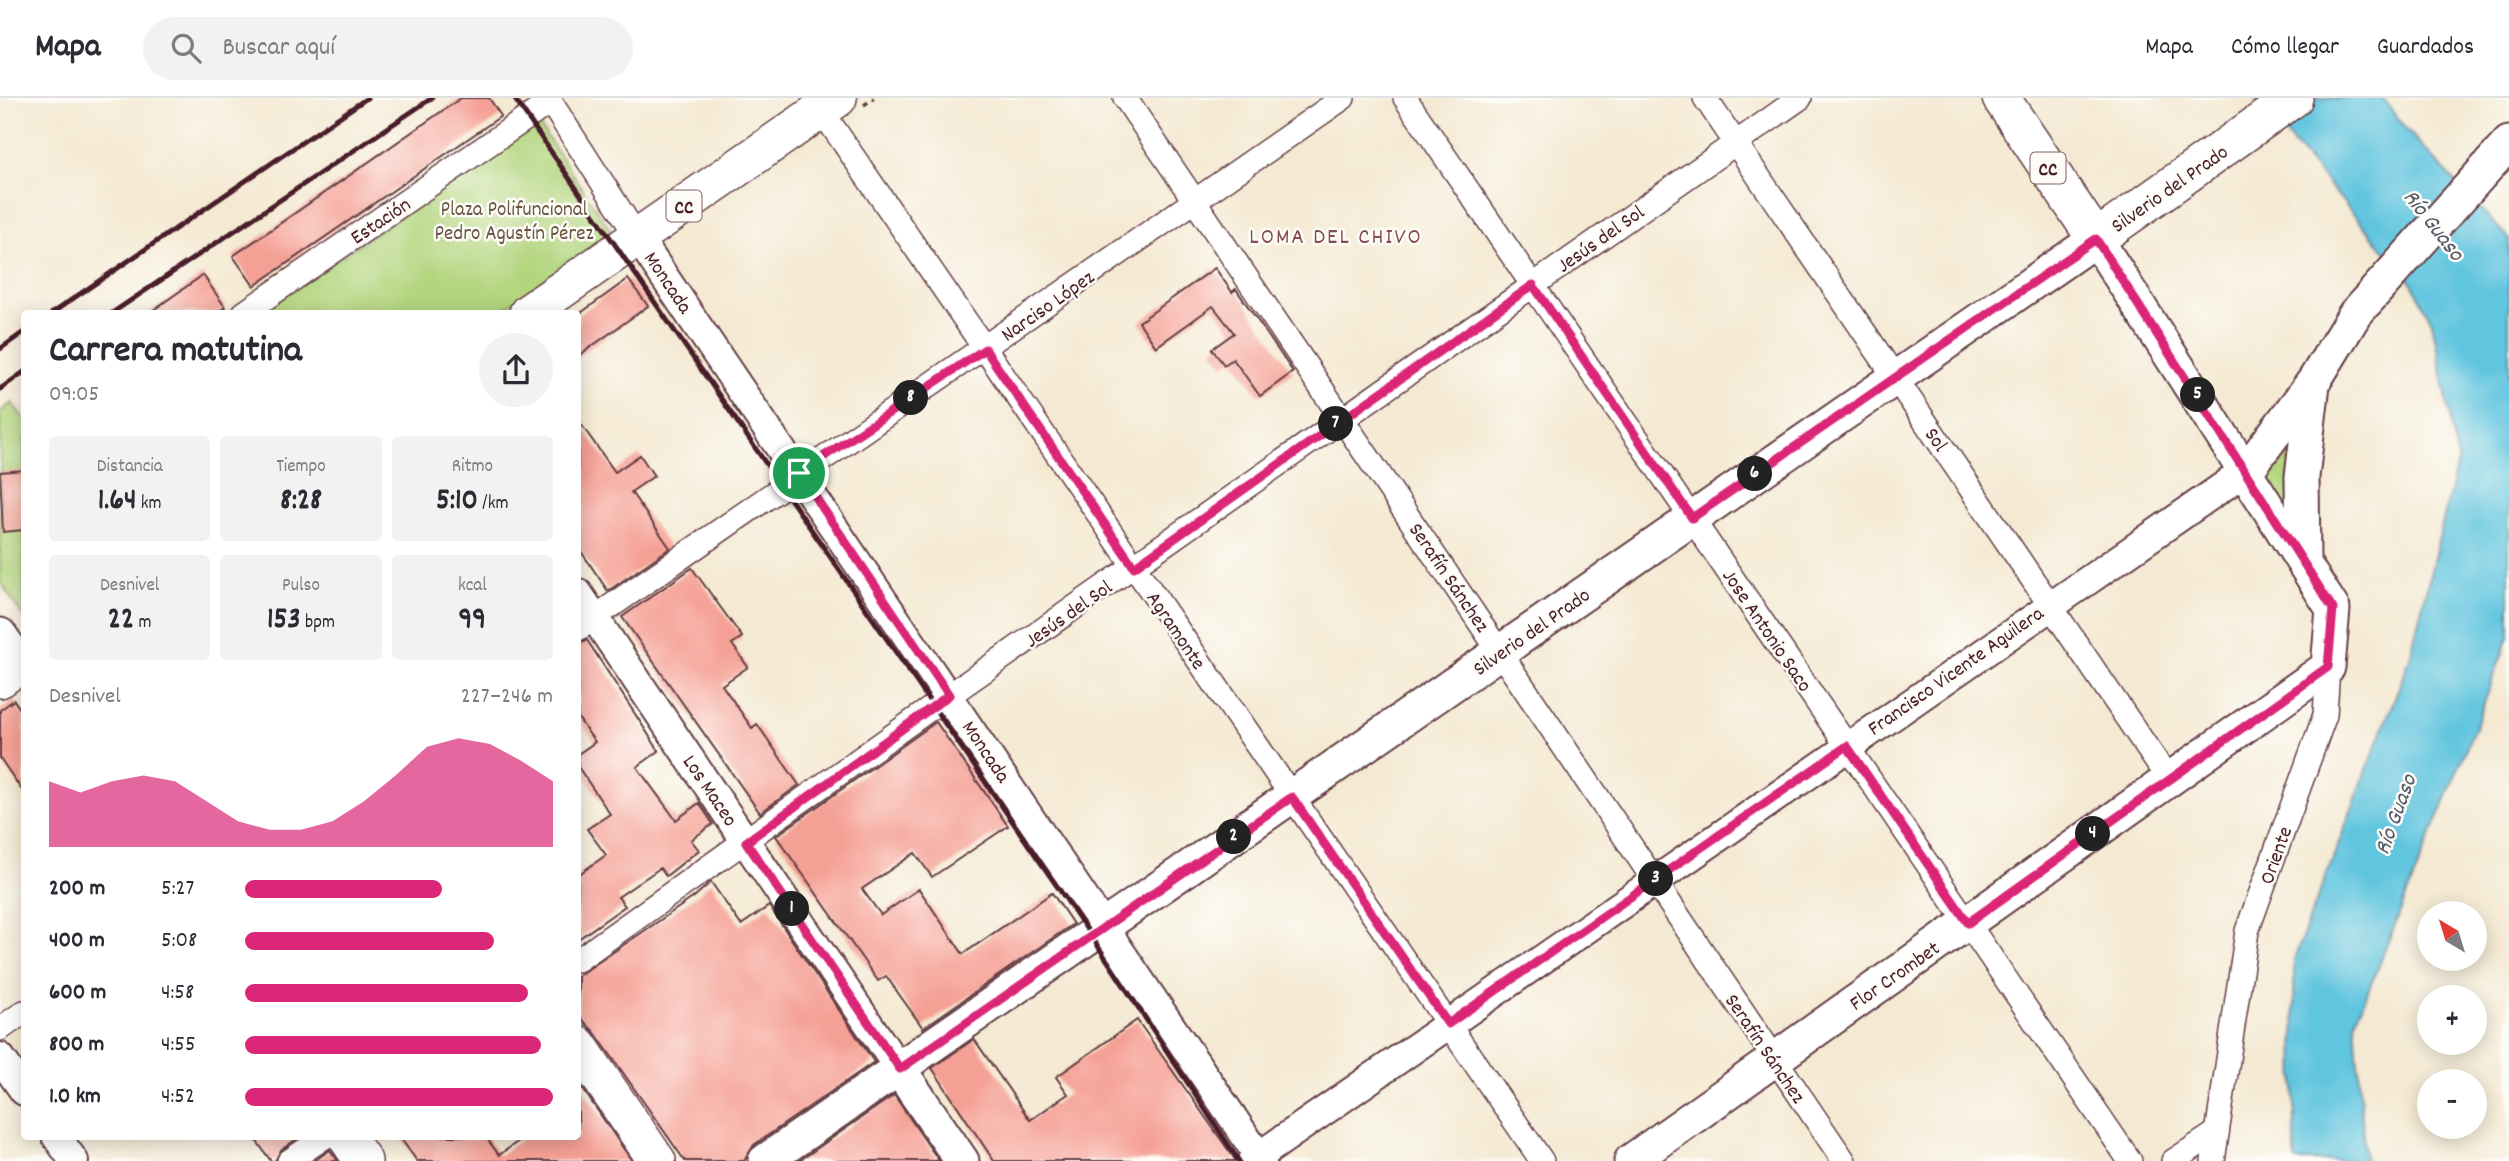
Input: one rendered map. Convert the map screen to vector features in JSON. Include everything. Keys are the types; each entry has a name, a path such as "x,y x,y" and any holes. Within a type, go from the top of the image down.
{"main road":[{"name":"Oriente","path":"2001,98 2247,470 2333,609 2328,667"},
{"name":"Silverio del Prado","path":"765,1161 1502,652 2192,172 2294,98"},
{"name":"CC","path":"532,310 824,102"},
{"name":"Francisco Vicente Aguilera","path":"2247,470 2314,381 2355,314 2509,143"},
{"name":"Oriente","path":"2303,558 2302,477 2314,381"},
{"path":"0,635 17,669"},
{"name":"Flor Crombet","path":"1631,1161 2328,667"},
{"path":"581,1049 657,1161"},
{"name":"Los Maceo","path":"900,1069 962,1161"},
{"path":"349,1140 363,1161"}],"street":[{"name":"Serafín Sánchez","path":"1125,98 1844,1161"},
{"name":"Narciso López","path":"586,623 799,473 985,349 1343,98"},
{"name":"Jose Antonio Saco","path":"1405,98 2130,1161"},
{"name":"Sol","path":"1705,98 2169,780"},
{"name":"Jesús del Sol","path":"581,958 949,695 1800,98"},
{"name":"Moncada","path":"549,100 638,237 1104,925 1257,1159"},
{"name":"Estación","path":"248,310 549,100"},
{"name":"Agramonte","path":"824,102 985,349 1542,1161"},
{"name":"Francisco Vicente Aguilera","path":"1257,1159 2050,604 2247,470"},
{"name":"Los Maceo","path":"581,604 586,623 746,842 900,1069"},
{"name":"Oriente","path":"2213,1161 2247,931 2325,715 2328,667"},
{"path":"0,1029 21,1014"},
{"path":"0,1057 21,1087"},
{"path":"2173,1161 2217,1132"},
{"path":"59,1140 74,1161"},
{"path":"289,1161 320,1140"}],"green space":[{"name":"Plaza Polifuncional Pedro Agustín Pérez","path":"537,122 613,234 501,310 262,310"},
{"path":"12,403 21,415 21,613 0,581 0,412"},
{"path":"2288,437 2290,517 2261,472"}],"water":[{"name":"Río Guaso","path":"2255,98 2382,98 2406,129 2509,239 2509,636 2355,1023 2365,1161 2295,1161 2294,959 2409,661 2458,459 2432,322 2412,283"}],"building":[{"path":"461,98 489,98 501,116 254,286 233,256"},
{"path":"1215,268 1232,292 1236,289 1293,372 1260,396 1233,359 1224,365 1212,349 1234,333 1213,306 1156,347 1139,322"},
{"path":"203,275 225,307 220,310 153,310"},
{"path":"628,279 648,306 581,354 581,313"},
{"path":"581,424 615,472 640,455 654,476 631,492 670,548 608,591 581,551"},
{"path":"21,470 21,530 3,532 0,472"},
{"path":"692,568 742,637 732,644 748,667 722,685 752,728 757,724 799,785 760,813 622,617"},
{"path":"587,640 659,751 637,767 676,820 699,803 713,824 691,840 699,850 666,876 660,868 618,897 625,906 581,937 581,873 606,855 587,829 610,814 581,771 581,752 595,742 581,722 581,642"},
{"path":"14,700 21,710 21,789 0,758 0,710"},
{"path":"936,722 1008,826 932,877 915,853 862,889 881,915 919,889 963,954 1052,893 1073,924 923,1028 886,976 878,981 776,836"},
{"path":"711,882 741,925 769,906 874,1062 754,1145 744,1161 685,1161 595,1033 581,1018 581,974 694,897"},
{"path":"1137,1020 1236,1161 994,1161 932,1068 974,1039 1030,1120 1068,1094 1056,1077"},
{"path":"581,1086 632,1161 417,1161 402,1140 488,1140 499,1155 520,1140 581,1140"},
{"path":"894,1095 939,1161 799,1161"},
{"path":"256,1140 295,1140 281,1150 275,1161 271,1161"},
{"path":"330,1150 338,1161 314,1161"}],"railway":[{"path":"56,310 367,98"},
{"path":"116,310 432,98"},
{"path":"514,98 1090,934 1239,1161"},
{"path":"0,349 21,334"},
{"path":"0,389 21,374"}],"district":[{"name":"LOMA DEL CHIVO","path":"1336,235"}],"route":[{"path":"2096,239 2247,470 2333,609 2328,667 1968,923 1847,746 1448,1024 1292,797 1090,934 900,1069 746,842 949,695 799,473 985,349 1134,567 1533,285 1692,518 2096,239"}]}
